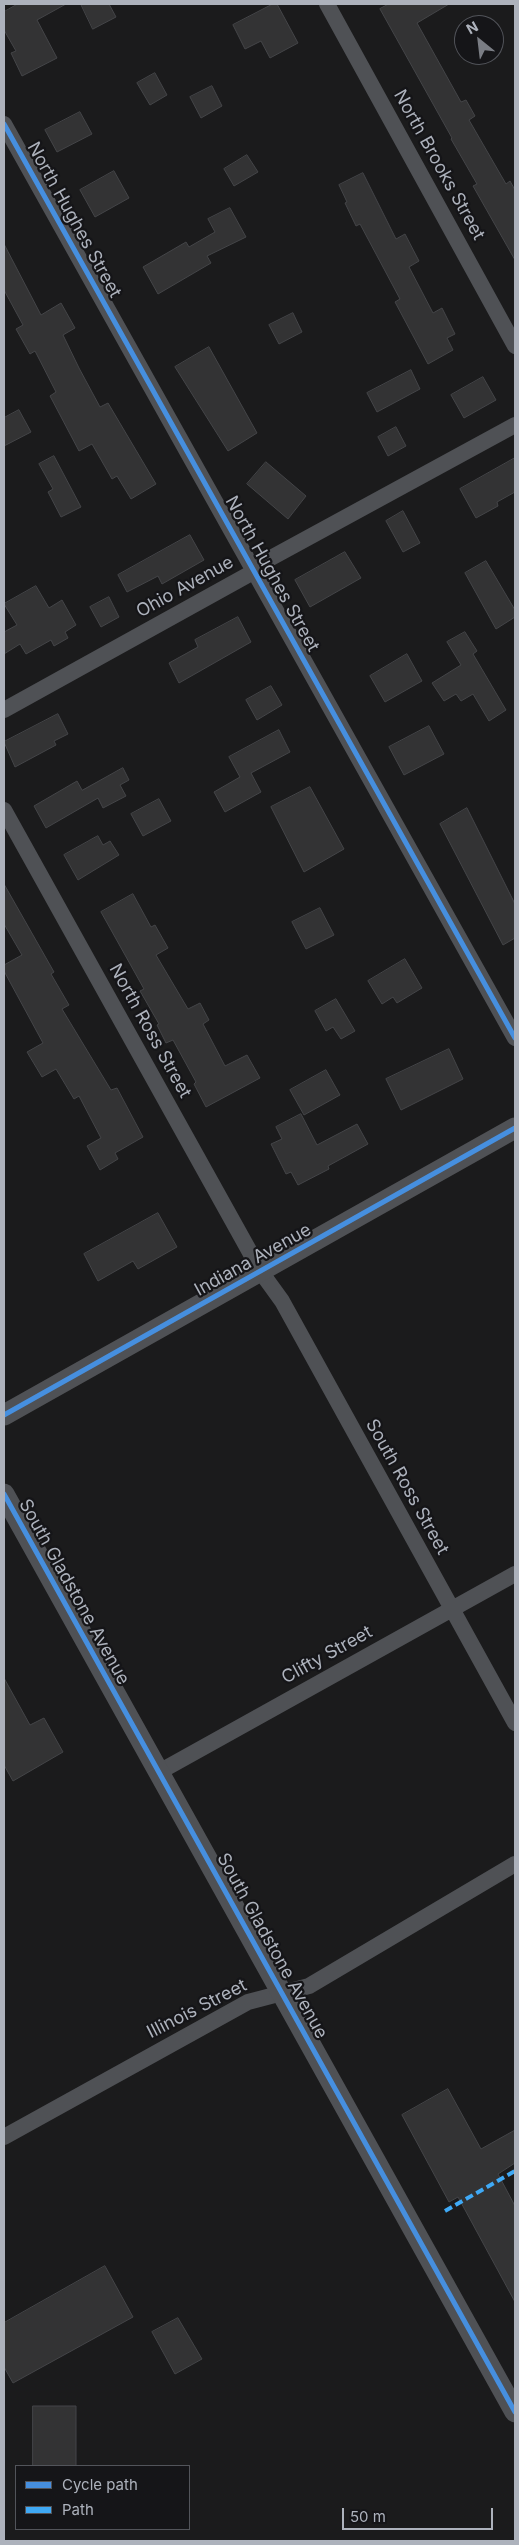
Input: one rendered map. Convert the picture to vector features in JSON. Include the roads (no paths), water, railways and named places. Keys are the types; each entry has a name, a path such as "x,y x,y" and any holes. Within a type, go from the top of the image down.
{"street":[{"name":"North Brooks Street","path":"327,4 515,346"},
{"name":"North Hughes Street","path":"4,124 515,1038"},
{"name":"Ohio Avenue","path":"4,710 255,571 277,555 515,425"},
{"name":"North Ross Street","path":"4,810 261,1272"},
{"name":"Indiana Avenue","path":"4,1415 515,1128"},
{"name":"South Ross Street","path":"261,1272 282,1301 515,1723"},
{"name":"South Gladstone Avenue","path":"4,1494 515,2412"},
{"name":"Clifty Street","path":"159,1772 515,1574"},
{"name":"Illinois Street","path":"4,2137 248,2002 309,1986 515,1864"}]}
